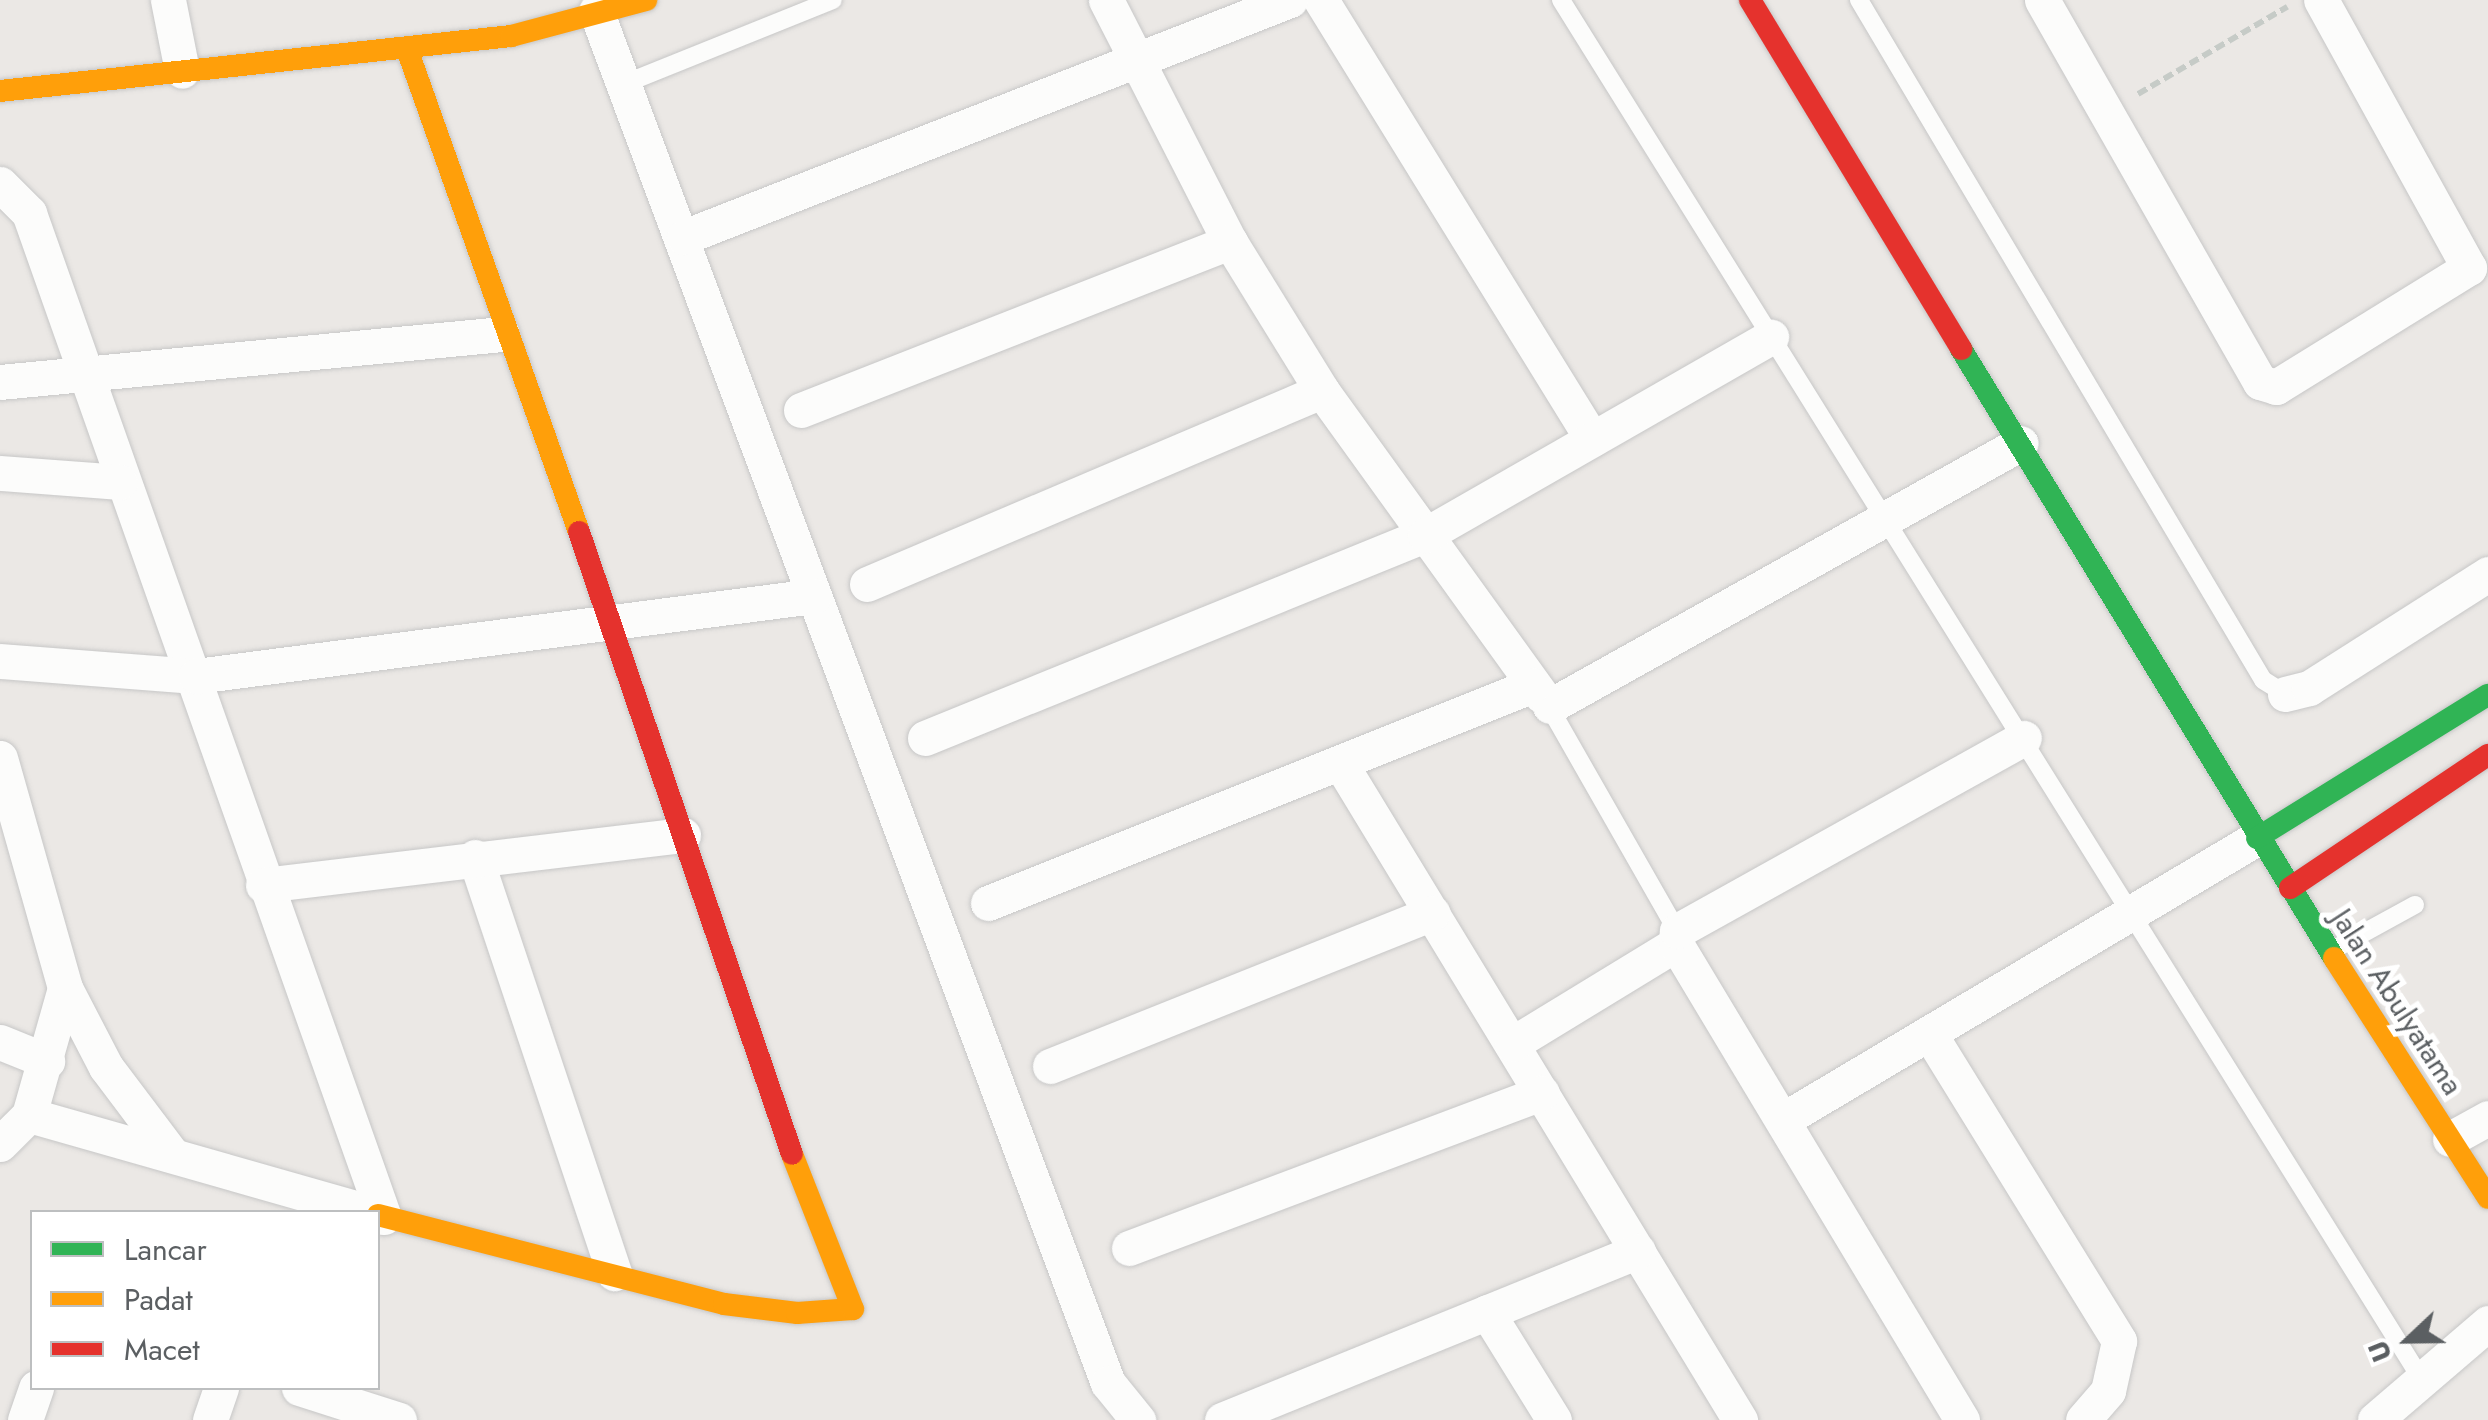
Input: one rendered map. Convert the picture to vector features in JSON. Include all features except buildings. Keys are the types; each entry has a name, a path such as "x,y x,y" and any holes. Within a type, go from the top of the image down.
{"street":[{"path":"168,0 182,71"},
{"path":"0,91 511,36 646,0"},
{"path":"1106,0 1132,62 1230,242 1322,391 1541,696"},
{"path":"684,238 1290,0"},
{"path":"1321,0 1592,439"},
{"name":"Jalan Abulyatama","path":"1750,0 2257,838 2488,1198"},
{"path":"2042,0 2260,382 2284,384 2469,268 2321,0"},
{"path":"596,11 684,238 1108,1383 1138,1420"},
{"path":"380,1216 724,1304 830,1315 854,1309 824,1250 615,627 502,334 407,49"},
{"path":"0,184 29,214 79,372 196,676 375,1210"},
{"path":"801,410 1230,242"},
{"path":"0,382 502,334"},
{"path":"925,738 1425,535 1771,337"},
{"path":"867,584 1322,391"},
{"path":"988,903 1342,766 1541,696 1888,517 2021,443"},
{"path":"0,474 120,482"},
{"path":"2285,694 2309,688 2488,574"},
{"path":"0,661 196,676 615,627 814,596"},
{"path":"1786,1118 2257,838 2488,695"},
{"path":"1512,1044 1677,938 2024,738"},
{"path":"2290,888 2488,755"},
{"path":"0,758 16,862 66,988 106,1067 170,1152"},
{"path":"1342,766 1740,1420"},
{"path":"264,885 683,835"},
{"path":"475,858 614,1273"},
{"path":"1050,1066 1432,913"},
{"path":"1677,938 1962,1420"},
{"path":"0,1144 30,1115 66,988"},
{"path":"1928,1032 2119,1340 2108,1391 2083,1420"},
{"path":"0,1042 47,1061"},
{"path":"1129,1248 1542,1093"},
{"path":"30,1115 170,1152 361,1210"},
{"path":"2450,1140 2488,1118"},
{"path":"1222,1420 1638,1251"},
{"path":"1486,1312 1554,1420"},
{"path":"2376,1420 2420,1377 2488,1323"},
{"path":"25,1420 35,1390"},
{"path":"210,1420 219,1390"},
{"path":"304,1390 394,1419"}],"lane":[{"path":"624,84 834,0"},
{"path":"1561,0 1888,517 2024,738 2126,916 2420,1377"},
{"path":"1859,0 2263,680 2285,694"},
{"path":"1541,696 1677,938"},
{"path":"2329,952 2414,905"}],"path":[{"path":"2107,112 2300,0"}],"traffic: fast":[{"path":"1961,349 2334,958"},
{"path":"2257,838 2488,695"}],"traffic: slow":[{"path":"0,91 511,36 646,0"},
{"path":"407,49 579,532"},
{"path":"2334,958 2488,1198"},
{"path":"380,1216 724,1304 797,1313 853,1309 792,1154"}],"traffic: jam":[{"path":"1750,0 1961,349"},
{"path":"579,532 792,1154"},
{"path":"2290,888 2488,755"}]}
